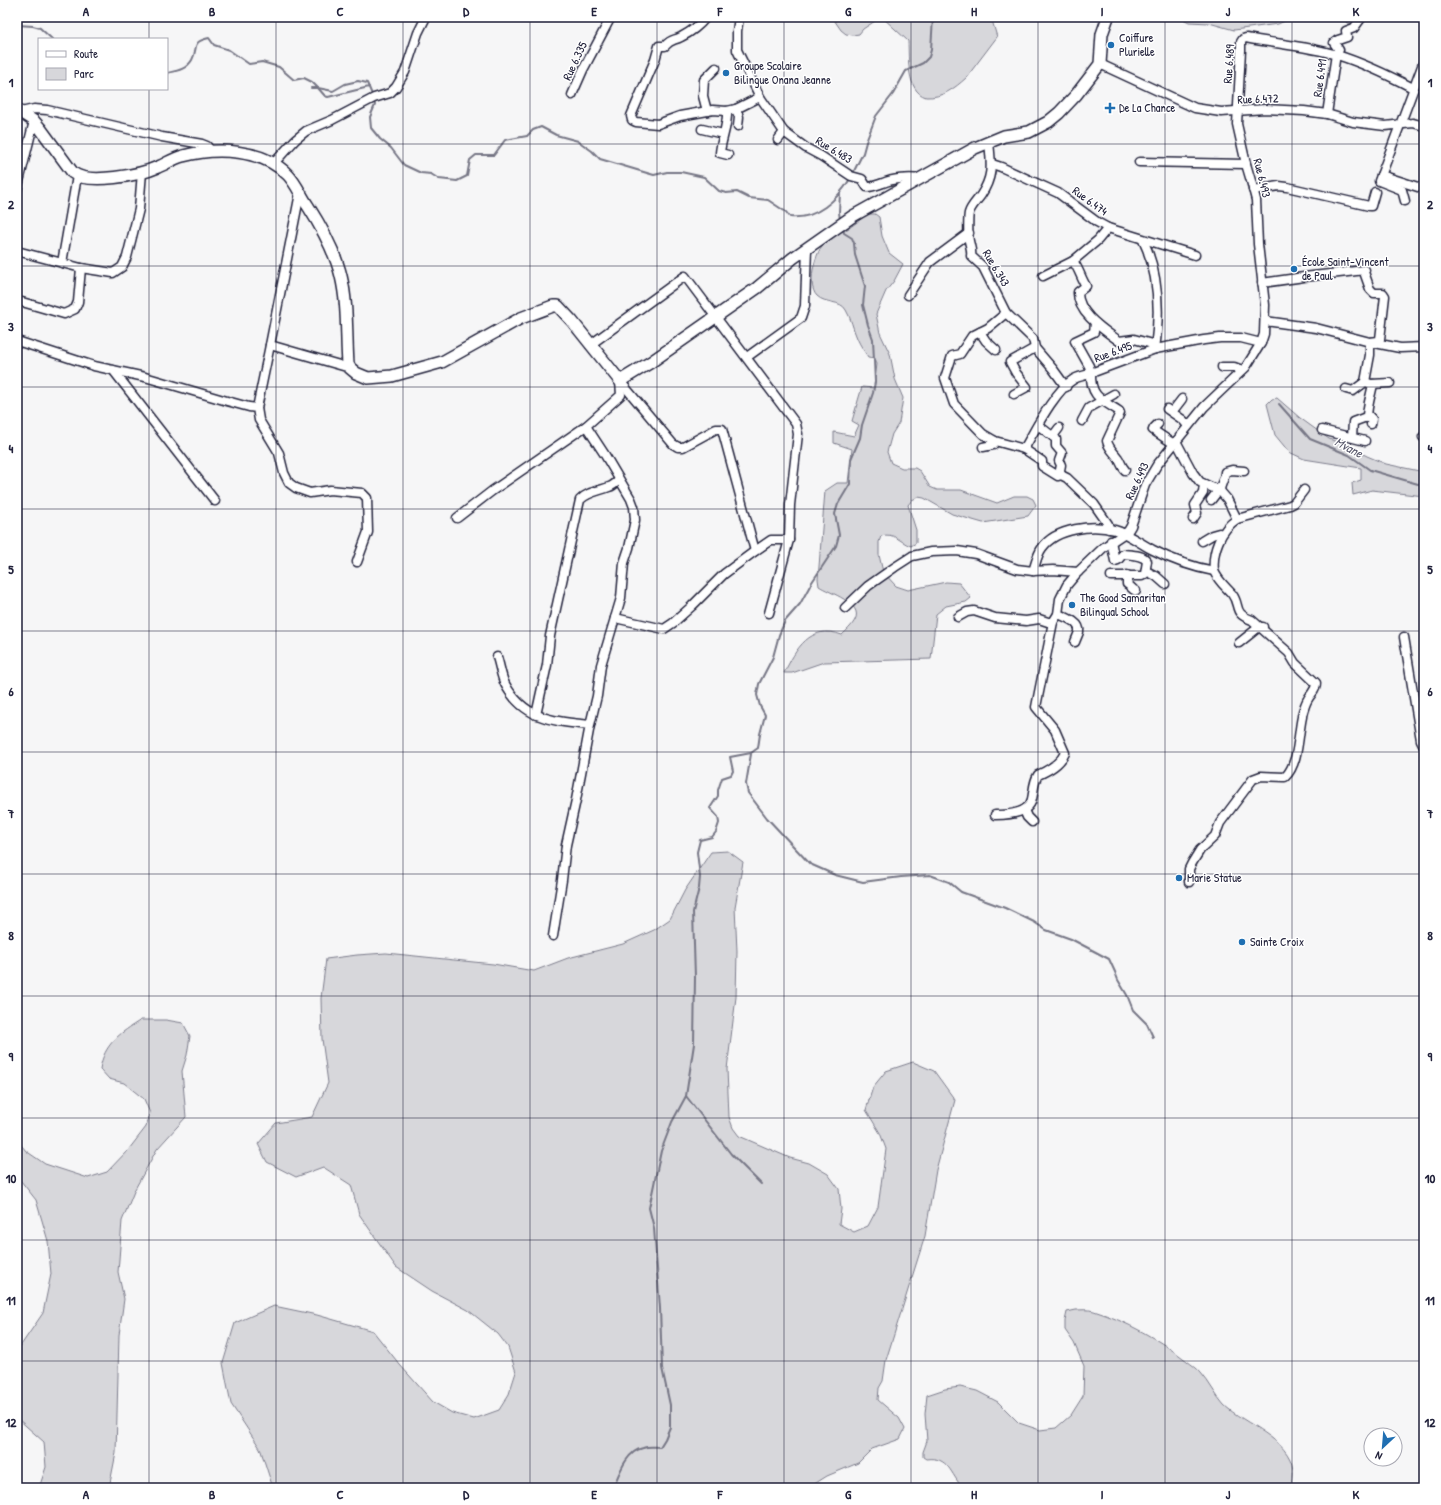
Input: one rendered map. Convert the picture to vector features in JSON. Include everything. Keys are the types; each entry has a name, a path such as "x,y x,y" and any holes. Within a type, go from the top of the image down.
{"street":[{"path":"274,163 290,145 306,131 332,120 374,98 390,93 405,72 418,33 426,17"},
{"name":"Rue 6.335","path":"572,95 583,70 611,17"},
{"path":"706,17 693,30 680,39 671,40 665,46 659,46 631,116 632,120 636,122 658,124 680,116 707,111 726,111 736,109 760,97"},
{"name":"Rue 6.483","path":"738,17 737,50 760,97 784,132 806,148 852,176 862,179 867,186 872,187 885,182 911,177 919,179 967,152 989,142"},
{"path":"989,142 1004,136 1029,132 1048,122 1059,113 1076,95 1100,64 1102,34 1108,17"},
{"name":"Rue 6.491","path":"1327,114 1336,54 1339,50 1334,44 1338,40 1347,37 1346,31 1354,28 1362,17"},
{"name":"Rue 6.489","path":"1238,112 1241,50 1243,39 1246,38 1297,46 1336,54"},
{"path":"1336,54 1383,73 1413,88"},
{"name":"Rue 6.472","path":"1100,64 1195,108 1222,112 1265,109 1304,111 1327,114 1353,122 1385,126 1413,124 1424,126"},
{"path":"1253,190 1279,186 1369,206 1372,204 1380,178 1423,64"},
{"path":"707,111 703,96 704,80 716,68"},
{"path":"19,111 34,109 47,110 162,137 202,144 207,146 212,152"},
{"path":"736,109 739,117 738,126"},
{"path":"19,111 34,121 73,173 77,176 104,178 142,172 158,167 182,156 212,152 237,152 263,158 274,163 290,176 329,241 341,276 346,305 348,364 350,368"},
{"path":"726,111 726,126 720,153 728,155"},
{"name":"Rue 6.493","path":"1124,534 1131,526 1145,485 1157,465 1204,407 1242,370 1254,356 1264,334 1265,305 1258,244 1257,212 1237,124 1238,112"},
{"path":"17,190 34,121"},
{"path":"702,129 723,134"},
{"path":"778,140 784,132"},
{"name":"Rue 6.343","path":"989,142 992,164 987,185 970,211 968,217 970,233 969,241 972,249 971,256 983,268 1006,313 1033,339 1035,348 1053,368 1066,386"},
{"path":"1139,162 1246,164"},
{"name":"Rue 6.474","path":"992,164 1058,193 1097,222 1108,228 1098,240 1073,261 1043,276"},
{"path":"17,251 81,268 113,273 122,267 126,257 138,209 142,172"},
{"path":"62,263 77,176"},
{"path":"1380,178 1424,189"},
{"path":"1380,178 1402,190 1405,201"},
{"path":"620,381 651,362 757,288 793,258 853,216 919,179"},
{"path":"1366,196 1375,192"},
{"path":"300,193 257,408 259,420 279,453 284,473 289,483 296,488 310,493 330,490 362,493 367,498 368,532 357,562"},
{"path":"1108,228 1194,255"},
{"path":"908,295 930,262 970,233"},
{"path":"1143,240 1150,255 1157,299 1158,325 1155,349"},
{"path":"747,357 801,318 805,306 807,248"},
{"path":"1073,261 1086,286 1078,292 1079,300 1095,323 1120,341 1136,339 1152,344 1155,349"},
{"path":"22,302 64,314 76,309 81,268"},
{"path":"1262,283 1366,270 1364,272 1370,290 1374,293 1382,293 1385,296 1380,340 1370,342"},
{"path":"590,345 682,276 687,277 715,317 747,357 796,424 798,434 790,505 789,540 769,613"},
{"path":"270,345 350,368 368,378 392,376 442,362 521,318 553,306 558,306 673,444 678,447 683,447 716,429 722,429 755,551"},
{"path":"1006,313 988,328 969,339 960,354 952,356 945,378 954,404 983,434 995,441 1024,449 1042,461 1042,466 1050,472 1067,478 1094,504 1105,520 1109,529"},
{"path":"1264,321 1316,328 1370,342 1416,351 1424,347"},
{"path":"1024,449 1054,400 1066,386 1073,380 1091,373 1089,366 1075,341 1094,332 1095,323"},
{"path":"980,332 986,341 996,350"},
{"name":"Rue 6.495","path":"1101,401 1092,386 1091,373 1155,349 1220,338 1241,338 1261,343"},
{"path":"17,341 94,366 145,376 242,405 257,408"},
{"path":"1352,437 1353,422 1369,421 1367,406 1371,397 1369,383 1370,342"},
{"path":"1014,394 1027,387 1016,373 1010,362 1035,348"},
{"path":"1222,367 1234,367 1242,370"},
{"path":"113,370 215,501"},
{"path":"457,518 492,491 586,426 621,395 620,381"},
{"path":"1346,389 1353,391 1369,383 1390,383"},
{"path":"1082,421 1088,408 1114,394"},
{"path":"1182,399 1170,410 1188,426"},
{"path":"1101,401 1120,413 1107,441 1108,445 1125,470"},
{"path":"1158,424 1153,430 1181,448 1189,466 1200,482 1219,491 1230,505 1236,519"},
{"path":"1038,425 1056,439 1056,446 1062,453 1059,461 1061,465 1061,475"},
{"path":"553,936 566,844 597,696 601,665 621,598 624,563 630,548 635,520 634,507 631,499 586,426"},
{"path":"1053,436 1059,428"},
{"path":"1322,430 1365,441"},
{"path":"983,447 993,445 995,441"},
{"path":"1211,500 1219,491 1225,477 1225,472 1232,470 1244,471"},
{"path":"536,715 547,665 550,636 580,500 594,492 610,487 619,480"},
{"path":"1193,519 1197,513 1195,505 1203,493 1204,484"},
{"path":"1189,882 1189,869 1200,850 1215,836 1220,823 1253,779 1260,776 1285,777 1289,773 1302,724 1302,716 1308,700 1316,689 1316,683 1295,663 1289,653 1263,627 1252,620 1244,618 1240,614 1236,608 1232,594 1218,579 1214,572 1213,563 1221,535 1236,519 1290,506 1304,490"},
{"path":"1034,571 1038,554 1042,547 1063,532 1078,529 1109,529 1124,534 1154,551 1180,562 1214,572"},
{"path":"1202,541 1212,535 1219,533 1221,535"},
{"path":"995,815 1005,815 1024,810 1031,803 1033,788 1038,775 1052,768 1065,752 1055,730 1036,707 1053,622 1058,614 1060,599 1067,585 1078,572 1111,541 1124,534"},
{"path":"615,618 664,628 673,623 692,606 724,574 755,551 772,540 789,540"},
{"path":"1111,541 1115,561 1118,560 1123,554 1141,556 1146,558 1147,561 1146,571 1142,576 1111,576"},
{"path":"846,608 868,586 889,571 912,556 931,552 957,551 976,554 1018,569 1078,572"},
{"path":"1146,571 1156,576 1165,584"},
{"path":"1127,575 1127,584 1136,591"},
{"path":"958,617 967,612 974,611 995,618 1026,621 1039,619 1053,622"},
{"path":"1058,614 1070,619 1078,628 1079,632 1075,642"},
{"path":"1239,643 1263,627"},
{"path":"1404,637 1421,740 1424,746"},
{"path":"497,657 505,684 519,703 536,715 556,722 590,726"},
{"path":"1024,810 1032,822"}],"green space":[{"path":"832,17 881,17 863,29 859,34 853,35 846,34 841,30"},
{"path":"882,17 991,17 997,37 962,82 943,94 926,97 920,94 912,81 909,65 908,41"},
{"path":"1179,17 1294,17 1278,24 1234,30 1209,23 1189,22"},
{"path":"1339,17 1357,17 1355,22 1350,24"},
{"path":"868,214 875,214 879,217 882,236 889,253 903,264 894,281 886,291 876,314 880,333 890,354 895,379 903,398 899,423 892,434 887,452 891,463 902,468 915,468 920,471 930,487 937,490 961,490 997,503 1014,496 1027,496 1033,499 1036,505 1028,516 983,523 952,514 924,498 918,497 912,500 908,505 916,530 916,543 911,546 890,535 881,536 879,542 879,555 883,572 896,586 908,590 946,582 959,583 971,598 966,602 946,606 936,614 931,659 824,662 792,673 784,673 799,647 806,640 821,632 831,632 842,635 855,620 855,608 844,599 819,586 818,579 825,491 837,483 848,483 852,449 834,443 834,432 854,436 859,425 852,421 862,387 874,388 877,364 875,358 868,357 862,348 844,307 817,296 812,283 812,274 820,248 831,235 849,228"},
{"path":"1277,398 1300,418 1329,439 1346,445 1386,464 1424,472 1424,496 1372,490 1353,495 1352,483 1361,480 1361,468 1304,459 1289,452 1275,435 1267,404 1272,399"},
{"path":"728,851 743,862 735,907 737,951 736,997 727,1069 729,1117 733,1128 739,1136 790,1158 809,1163 828,1174 839,1189 841,1209 839,1224 854,1232 868,1226 878,1207 886,1149 880,1133 866,1110 873,1087 886,1071 913,1062 934,1071 955,1100 936,1170 925,1236 886,1360 883,1381 879,1388 878,1400 899,1418 905,1429 900,1439 872,1449 858,1463 827,1476 808,1488 273,1488 260,1448 231,1404 223,1363 235,1323 274,1306 317,1315 373,1331 400,1365 433,1402 452,1413 474,1419 499,1410 509,1394 516,1372 508,1347 498,1334 468,1310 432,1291 396,1267 359,1214 351,1185 323,1167 296,1177 267,1162 258,1144 276,1123 312,1117 328,1083 322,1039 321,998 326,959 386,953 493,964 534,971 568,958 623,944 654,930 670,919 685,890 711,852"},
{"path":"141,1020 166,1020 183,1023 190,1036 187,1055 182,1071 186,1117 157,1149 135,1189 122,1221 118,1272 124,1299 119,1335 116,1453 109,1488 39,1488 46,1467 44,1442 17,1418 17,1351 43,1313 51,1274 48,1241 36,1200 17,1176 17,1140 26,1151 45,1164 88,1178 107,1172 129,1149 146,1127 150,1113 144,1099 124,1083 109,1079 100,1069 102,1060 109,1046 114,1040"},
{"path":"1076,1310 1094,1311 1118,1320 1166,1346 1196,1368 1224,1405 1265,1433 1284,1449 1290,1459 1293,1470 1292,1488 963,1488 944,1463 940,1460 926,1459 923,1457 923,1452 927,1441 925,1414 927,1395 945,1389 960,1387 977,1391 998,1402 1019,1423 1040,1430 1056,1428 1071,1415 1083,1396 1084,1366 1074,1343 1065,1330 1067,1312"}],"waterway":[{"path":"853,173 863,153 876,116 893,94 906,71 923,63 929,57 931,50 933,17"},
{"path":"1189,17 1218,17"},
{"path":"17,25 40,28 51,38"},
{"path":"168,73 181,70 187,66 194,56 196,46 199,41 209,38 214,45 229,50 249,64 262,62 279,67 294,80 304,78 312,82 318,88 333,91 345,84 358,81 367,83 373,97"},
{"path":"311,88 318,88 325,96 328,97 369,87"},
{"path":"374,101 375,105 370,117 371,128 380,139 391,148 404,165 421,173 431,174 439,179 457,181 467,176 470,160 476,155 494,155 505,140 527,136 533,130 541,127 556,135 578,141 600,159 654,175 667,172 681,172 704,177 719,191 726,193 737,192 749,198 768,200 786,212 790,217 809,215 825,207 839,194 850,179"},
{"path":"840,193 840,220"},
{"path":"613,1488 628,1458 637,1450 645,1447 660,1447 670,1427 670,1405 662,1368 660,1308 654,1228 649,1208 661,1151 672,1122 686,1096 694,1044 695,977 693,912 700,877 697,852 700,840 712,837 716,832 719,823 718,817 710,808 718,796 718,790 722,778 731,775 733,771 730,757 751,753 758,748 765,715 760,706 757,695 759,684 773,657 779,635 785,621 800,604 812,582 836,546 839,535 835,514 838,504 850,484 851,459 860,438 862,425 873,393 875,382 873,339 863,305 865,286 855,255 854,243 852,238 844,233 843,228"},
{"name":"Mvane","path":"1279,404 1310,439 1349,455 1370,470 1418,484 1424,484"},
{"path":"751,754 746,784 748,793 767,818 810,864 835,875 863,882 930,875 949,882 961,892 1005,908 1034,922 1046,930 1071,939 1109,959 1133,1010 1147,1024 1153,1037"},
{"path":"686,1096 731,1154 761,1184"}],"place":[{"name":"Coiffure Plurielle","path":"1111,45"},
{"name":"Groupe Scolaire Bilingue Onana Jeanne","path":"726,73"},
{"name":"De La Chance","path":"1110,108"},
{"name":"École Saint-Vincent de Paul","path":"1294,269"},
{"name":"The Good Samaritan Bilingual School","path":"1072,605"},
{"name":"Marie Statue","path":"1179,878"},
{"name":"Sainte Croix","path":"1242,942"}]}
